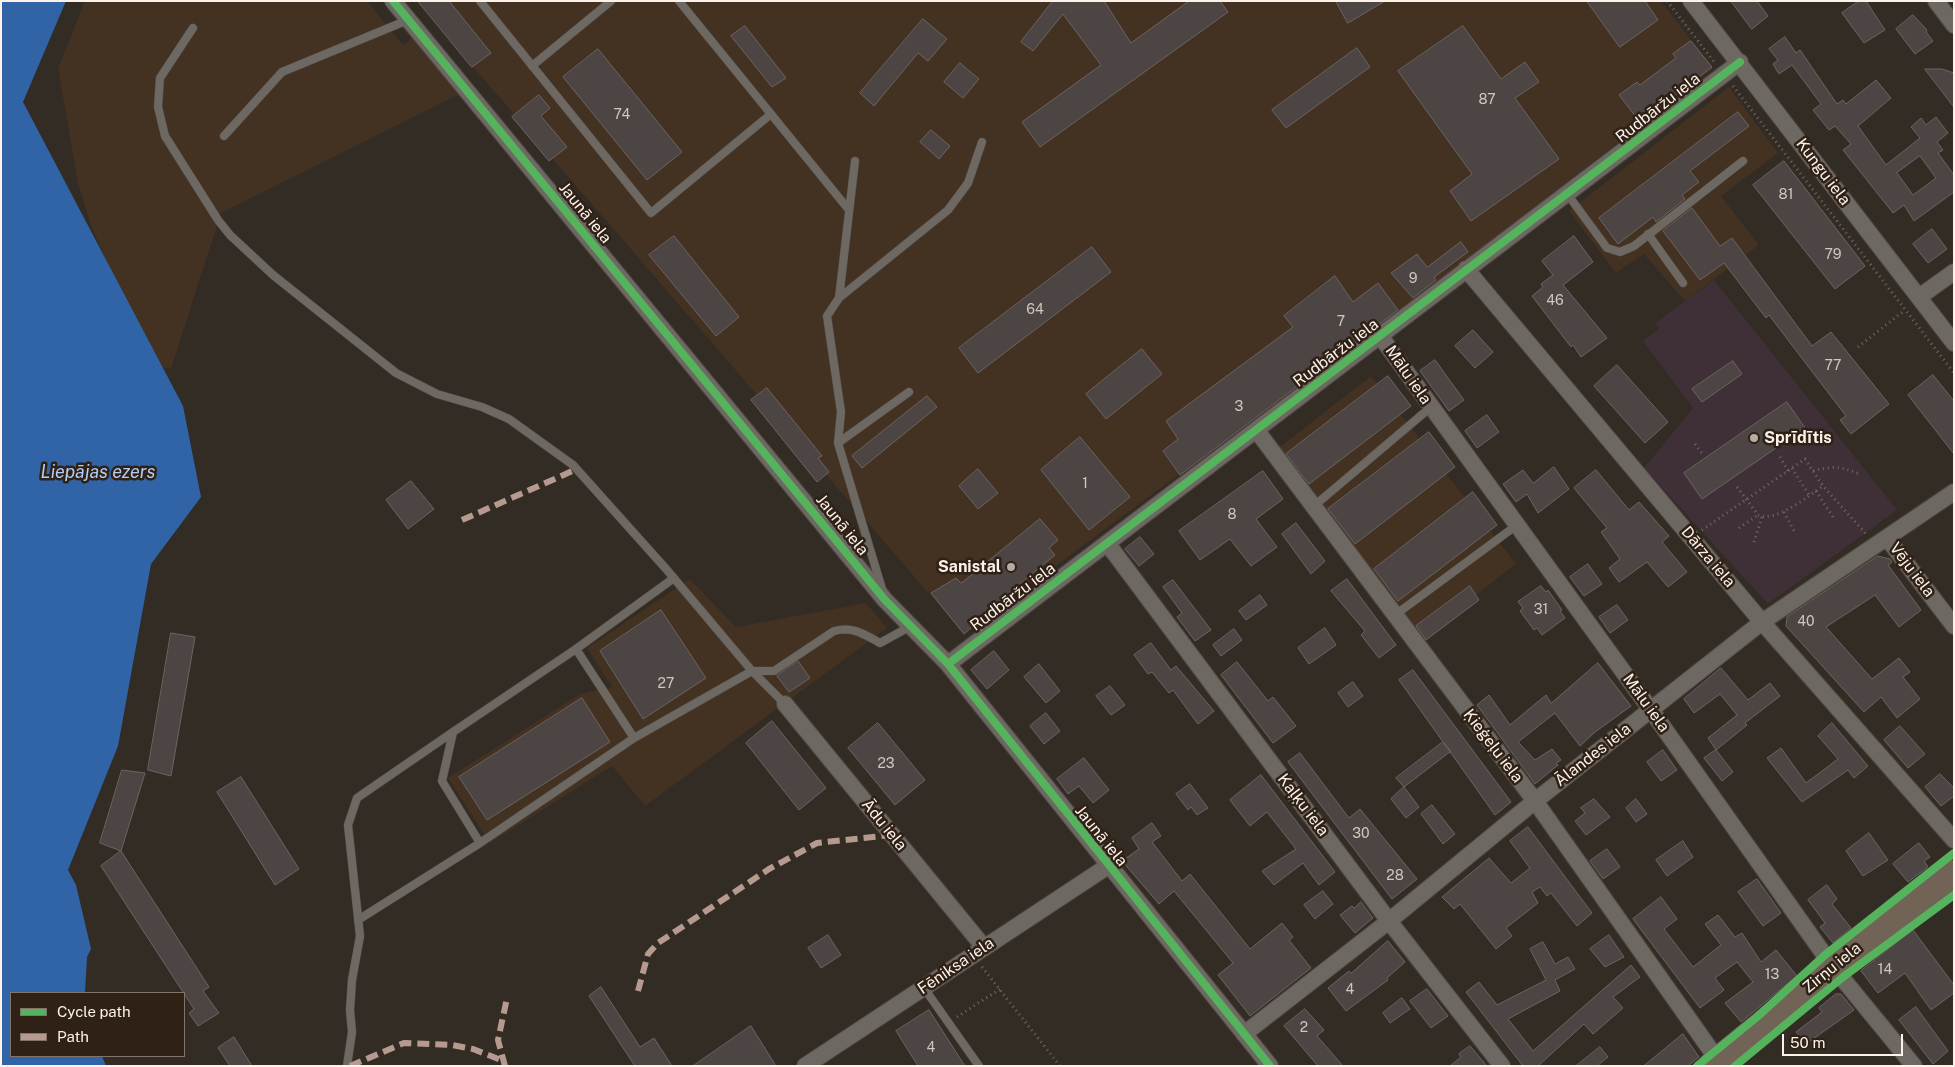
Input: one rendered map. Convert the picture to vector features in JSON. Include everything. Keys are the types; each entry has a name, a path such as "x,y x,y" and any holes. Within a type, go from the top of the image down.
{"highway":[{"name":"Zirņu iela","path":"1717,1064 1833,966 1954,874"}],"street":[{"name":"Jaunā iela","path":"393,1 885,600 948,664 1270,1066"},
{"name":"Kungu iela","path":"1691,1 1740,62 1954,343"},
{"path":"1936,1 1952,19"},
{"name":"Rudbāržu iela","path":"948,664 1107,542 1381,337 1466,270 1568,195 1740,62"},
{"name":"Dārza iela","path":"1466,270 1762,622 1954,840"},
{"path":"1918,298 1954,272"},
{"name":"Mālu iela","path":"1381,337 1651,710 1833,966 1914,1066"},
{"name":"Ķieģeļu iela","path":"1257,431 1534,801 1717,1064"},
{"name":"Ālandes iela","path":"1244,1034 1389,921 1534,801 1762,622 1954,492"},
{"name":"Vēju iela","path":"1882,541 1954,626"},
{"name":"Kaļķu iela","path":"1107,542 1389,921 1502,1066"},
{"name":"Ādu iela","path":"785,704 978,950"},
{"name":"Fēniksa iela","path":"805,1066 978,950 1108,866"}],"lane":[{"path":"480,1 651,213 771,114"},
{"path":"532,66 611,1"},
{"path":"678,1 849,210"},
{"path":"224,136 282,72 408,20"},
{"path":"193,28 160,78 158,107 165,136 218,220 230,235 273,275 396,373 437,394 482,407 509,419 552,448 573,465 674,578 752,671 785,704"},
{"path":"885,600 838,443 841,412 827,316 839,298 948,210 968,183 982,142"},
{"path":"839,298 855,160"},
{"path":"1568,195 1607,248 1620,252 1634,246 1743,161"},
{"path":"1648,234 1683,283"},
{"path":"838,443 909,392"},
{"path":"1314,506 1431,407"},
{"path":"1395,615 1517,525"},
{"path":"347,1066 352,1032 350,1010 352,980 360,936 348,825 358,798 674,578"},
{"path":"358,920 480,843 634,738 752,671 774,671 834,631 846,628 862,632 880,643 911,626"},
{"path":"576,648 634,738"},
{"path":"453,732 442,781 480,843"},
{"path":"924,988 979,1066"}],"path":[{"path":"1667,1 1954,373"},
{"path":"1858,347 1905,310"},
{"path":"1695,444 1703,455"},
{"path":"1780,457 1809,495"},
{"path":"1692,537 1805,459 1823,486 1882,541"},
{"path":"1813,471 1831,466 1847,468 1859,474"},
{"path":"1737,487 1758,515 1762,517 1784,512 1823,486"},
{"path":"1816,491 1833,517"},
{"path":"1784,512 1794,531"},
{"path":"1739,528 1758,515"},
{"path":"1754,542 1762,517"},
{"path":"978,950 1000,989 1060,1066"},
{"path":"948,1023 1000,989"}],"shaded area":[{"path":"85,1 367,1 403,45 414,36 460,94 221,213 171,369 153,365 92,228 78,184 58,68"},
{"path":"416,1 1661,1 1713,69 1438,282 964,634"},
{"path":"1729,87 1778,153 1721,196 1759,245 1685,301 1644,254 1616,273 1569,211"},
{"name":"Sprīdītis","path":"1714,280 1897,510 1768,604 1644,468 1693,408 1643,341 1659,329 1655,323"},
{"path":"1371,376 1516,564 1418,640 1272,453"},
{"path":"690,579 736,627 866,603 887,628 645,806 612,766 490,843 448,778 580,694 612,687 587,648"}],"water":[{"name":"Liepājas ezers","path":"1,1 66,1 23,102 183,406 201,497 151,564 118,746 68,870 76,885 91,949 87,957 85,992 10,992 10,1057 102,1057 106,1066 1,1066"}],"building":[{"path":"418,1 449,1 491,53 472,67"},
{"path":"1053,1 1104,1 1131,43 1189,1 1220,1 1228,12 1040,147 1022,122 1101,65 1063,14 1033,51 1021,42"},
{"path":"1336,1 1385,1 1348,23"},
{"path":"1587,1 1645,1 1658,20 1620,47"},
{"path":"1731,1 1757,1 1768,16 1752,29"},
{"path":"1859,1 1866,1 1885,30 1864,43 1842,13"},
{"path":"1913,15 1927,30 1926,32 1933,41 1915,54 1896,29"},
{"path":"923,19 947,39 928,61 918,53 874,106 860,93"},
{"path":"745,26 786,78 772,87 731,36"},
{"path":"1463,26 1501,79 1525,62 1539,82 1515,98 1559,159 1471,221 1450,191 1472,174 1398,71"},
{"path":"1785,37 1796,53 1800,50 1837,104 1843,100 1846,104 1876,80 1891,98 1858,126 1886,165 1920,138 1911,127 1921,118 1926,125 1936,117 1948,133 1937,142 1943,150 1938,153 1954,175 1954,192 1914,221 1904,205 1893,213 1843,150 1851,144 1835,126 1829,130 1813,110 1821,104 1792,65 1779,74 1773,64 1778,60 1769,49","holes":["1920,156 1936,178 1913,195 1897,173"]},
{"path":"1691,41 1712,67 1640,122 1619,95 1637,82 1640,85 1676,58 1673,54"},
{"path":"1357,48 1370,67 1286,128 1272,110"},
{"path":"598,49 682,152 647,180 563,77"},
{"path":"960,63 979,79 963,98 944,82"},
{"path":"1925,69 1942,69 1954,73 1954,107"},
{"path":"539,95 550,108 541,116 567,147 549,161 512,117"},
{"path":"1738,112 1749,126 1690,171 1699,182 1682,195 1685,199 1656,222 1653,217 1618,244 1599,218"},
{"path":"931,130 950,146 939,159 920,142"},
{"path":"1784,161 1865,266 1835,289 1753,185"},
{"path":"1692,208 1720,246 1732,238 1812,346 1831,332 1889,404 1851,434 1840,420 1846,416 1769,315 1766,318 1724,263 1700,280 1663,231"},
{"path":"1932,229 1947,249 1928,263 1913,244"},
{"path":"674,236 739,317 716,336 649,255"},
{"path":"1574,236 1593,262 1563,285 1607,338 1581,357 1573,345 1571,347 1532,296 1543,287 1541,284 1553,275 1542,261"},
{"path":"1461,242 1468,252 1434,277 1436,280 1413,298 1391,273 1417,254 1427,267"},
{"path":"1092,247 1111,272 978,373 959,348"},
{"path":"1335,276 1353,302 1378,283 1398,310 1180,475 1163,451 1178,439 1166,421 1293,327 1284,316"},
{"path":"1473,330 1493,352 1475,368 1455,346"},
{"path":"1142,349 1162,374 1106,419 1086,394"},
{"path":"1435,360 1464,400 1449,411 1420,371"},
{"path":"1733,361 1742,374 1702,402 1692,389"},
{"path":"1617,365 1668,422 1645,443 1594,386"},
{"path":"1933,375 1954,401 1954,454 1908,395"},
{"path":"1388,376 1411,406 1309,484 1286,454"},
{"path":"767,388 822,456 818,458 829,472 817,482 751,400"},
{"path":"927,396 937,407 862,468 852,456"},
{"path":"1787,402 1805,428 1702,499 1684,473"},
{"path":"1487,415 1499,432 1477,448 1465,431"},
{"path":"1429,432 1455,467 1355,544 1328,509"},
{"path":"1080,437 1130,497 1089,530 1041,470"},
{"path":"1554,467 1569,489 1538,513 1527,494 1516,502 1503,484 1523,470 1533,483"},
{"path":"978,469 998,493 978,509 959,486"},
{"path":"1596,470 1629,510 1639,502 1669,536 1662,542 1687,572 1668,587 1647,562 1619,582 1609,568 1620,559 1601,532 1607,528 1574,488"},
{"path":"1263,471 1283,499 1256,519 1277,547 1251,566 1230,539 1200,560 1179,531"},
{"path":"411,481 434,509 408,529 386,500"},
{"path":"1473,492 1497,525 1398,601 1374,569"},
{"name":"Sanistal","path":"1040,519 1058,540 1049,548 1055,555 978,618 980,620 964,634 931,593 956,578 961,583"},
{"path":"1296,523 1325,561 1311,574 1282,534"},
{"path":"1140,537 1154,554 1139,566 1125,549"},
{"path":"1878,556 1890,559 1892,562 1888,565 1921,610 1899,627 1875,595 1826,627 1872,679 1899,658 1910,672 1903,677 1920,699 1897,718 1881,697 1864,712 1786,626 1787,617"},
{"path":"1588,564 1602,584 1584,596 1570,577"},
{"path":"1347,579 1396,645 1379,658 1361,635 1365,631 1331,591"},
{"path":"1173,580 1211,630 1195,641 1177,617 1182,613 1163,587"},
{"path":"1470,586 1479,600 1426,640 1416,626"},
{"path":"1541,586 1546,592 1548,590 1562,610 1560,611 1565,618 1542,635 1537,628 1534,630 1520,611 1523,608 1518,602"},
{"path":"1260,595 1267,605 1246,620 1239,611"},
{"path":"1617,605 1628,620 1610,633 1599,617"},
{"path":"661,610 706,678 643,719 600,651"},
{"path":"1325,628 1336,645 1309,664 1298,648"},
{"path":"1234,629 1242,640 1221,656 1213,645"},
{"path":"171,633 195,637 171,776 148,770"},
{"path":"1151,643 1171,670 1176,666 1214,711 1198,724 1173,690 1169,693 1152,672 1148,674 1134,655"},
{"path":"994,651 1009,670 987,689 971,670"},
{"path":"798,661 810,678 789,692 777,676"},
{"path":"1237,662 1268,701 1273,697 1296,726 1273,743 1221,675"},
{"path":"1598,663 1631,706 1595,732 1580,746 1555,713 1518,742 1535,760 1552,749 1561,760 1556,763 1558,765 1535,784 1477,705 1489,695 1510,725 1546,695 1551,703"},
{"path":"1039,664 1060,691 1046,703 1024,677"},
{"path":"1721,668 1748,700 1770,683 1780,696 1745,723 1747,725 1716,750 1708,738 1737,715 1720,694 1694,713 1684,699"},
{"path":"1413,670 1511,802 1495,815 1399,680"},
{"path":"1353,682 1363,696 1348,707 1338,693"},
{"path":"1110,686 1125,705 1111,715 1096,696"},
{"path":"582,698 610,742 487,820 459,777"},
{"path":"1046,713 1060,731 1044,744 1030,726"},
{"path":"772,721 826,788 799,810 746,743"},
{"path":"878,723 925,780 895,805 848,748"},
{"path":"1832,723 1868,766 1854,778 1848,770 1802,802 1767,758 1781,748 1806,783 1838,759 1818,736"},
{"path":"1900,726 1925,754 1908,768 1884,740"},
{"path":"1443,742 1451,751 1404,787 1396,778"},
{"path":"1663,750 1677,770 1661,781 1647,762"},
{"path":"1716,750 1733,772 1722,781 1704,758"},
{"path":"1300,753 1349,818 1360,809 1417,879 1392,899 1288,762"},
{"path":"1084,758 1109,790 1093,803 1079,786 1068,794 1057,779"},
{"path":"122,770 145,773 121,851 100,843"},
{"path":"1940,774 1954,788 1954,796 1941,806 1925,787"},
{"path":"1261,775 1335,872 1319,885 1303,863 1274,885 1262,871 1296,849 1267,812 1250,826 1230,800"},
{"path":"241,777 299,869 275,885 217,792"},
{"path":"1190,784 1208,808 1197,815 1191,807 1188,810 1176,794"},
{"path":"1404,787 1419,807 1406,818 1391,799"},
{"path":"1594,799 1610,817 1586,835 1575,821 1585,813 1581,808"},
{"path":"1636,799 1647,814 1636,822 1626,808"},
{"path":"1432,805 1455,834 1443,844 1421,814"},
{"path":"1152,823 1161,836 1152,842 1182,881 1190,874 1250,949 1282,923 1293,937 1289,940 1311,968 1250,1016 1218,975 1233,963 1174,891 1159,904 1122,861 1139,849 1132,838"},
{"path":"1528,827 1592,913 1577,926 1551,893 1547,896 1540,887 1532,892 1538,903 1506,928 1512,936 1496,949 1460,904 1454,909 1442,897 1489,858 1511,883 1530,868 1510,841"},
{"path":"1869,833 1888,860 1863,876 1846,851"},
{"path":"1683,841 1693,857 1667,876 1656,860"},
{"path":"1919,843 1930,857 1924,861 1928,867 1908,882 1893,864"},
{"path":"1607,849 1620,867 1603,879 1590,861"},
{"path":"121,851 209,987 203,991 219,1013 198,1026 189,1013 194,1009 185,992 183,992 101,866"},
{"path":"1757,879 1781,913 1763,926 1738,892"},
{"path":"1827,885 1837,899 1832,904 1851,928 1833,943 1820,927 1825,923 1808,900"},
{"path":"1323,891 1333,904 1315,919 1304,905"},
{"path":"1661,897 1677,919 1664,929 1693,967 1721,945 1705,924 1718,915 1735,937 1742,933 1761,962 1776,950 1797,976 1741,1022 1725,1003 1753,982 1737,962 1715,978 1724,990 1700,1008 1633,919"},
{"path":"1361,902 1373,918 1355,933 1340,915"},
{"path":"1913,930 1954,985 1954,993 1931,1010 1905,973 1878,993 1861,971"},
{"path":"828,935 841,955 821,968 808,948"},
{"path":"1609,935 1624,957 1605,967 1590,949"},
{"path":"1388,941 1405,962 1387,978 1388,980 1346,1011 1328,988 1349,971 1351,973"},
{"path":"1543,942 1555,964 1568,957 1575,969 1555,980 1560,991 1508,1019 1533,1051 1631,965 1640,977 1613,997 1623,1008 1593,1034 1584,1024 1538,1066 1523,1066 1466,992 1479,982 1497,1005 1546,980 1530,949"},
{"path":"601,987 640,1047 654,1038 672,1066 635,1066 589,996"},
{"path":"1427,989 1448,1016 1431,1028 1410,1001"},
{"path":"1836,994 1841,994 1854,1010 1806,1044 1796,1032 1822,1012 1819,1008"},
{"path":"1402,998 1410,1009 1390,1023 1383,1013"},
{"path":"1916,1007 1948,1051 1933,1064 1899,1020"},
{"path":"1305,1009 1324,1030 1317,1036 1343,1066 1318,1066 1284,1026"},
{"path":"929,1010 965,1066 918,1066 896,1031"},
{"path":"751,1026 776,1066 693,1066"},
{"path":"1683,1034 1699,1057 1688,1066 1644,1066"},
{"path":"234,1037 252,1066 230,1066 218,1048"},
{"path":"1470,1046 1487,1066 1450,1066 1461,1057 1459,1054"},
{"path":"1600,1047 1608,1057 1597,1066 1576,1066"}],"marked path":[{"path":"462,520 577,469"},
{"path":"638,991 648,954 658,943 769,869 817,843 892,835"},
{"path":"505,1066 498,1040 507,998"},
{"path":"350,1066 404,1043 452,1045 473,1049 501,1060"}],"cycle path":[{"path":"393,1 885,600 948,664 1270,1066"},
{"path":"948,664 1740,62"},
{"path":"1697,1066 1757,1017 1825,955 1954,853"},
{"path":"1735,1066 1843,977 1954,895"}],"place":[{"name":"Sprīdītis","path":"1754,438"},
{"name":"Sanistal","path":"1011,567"}]}
